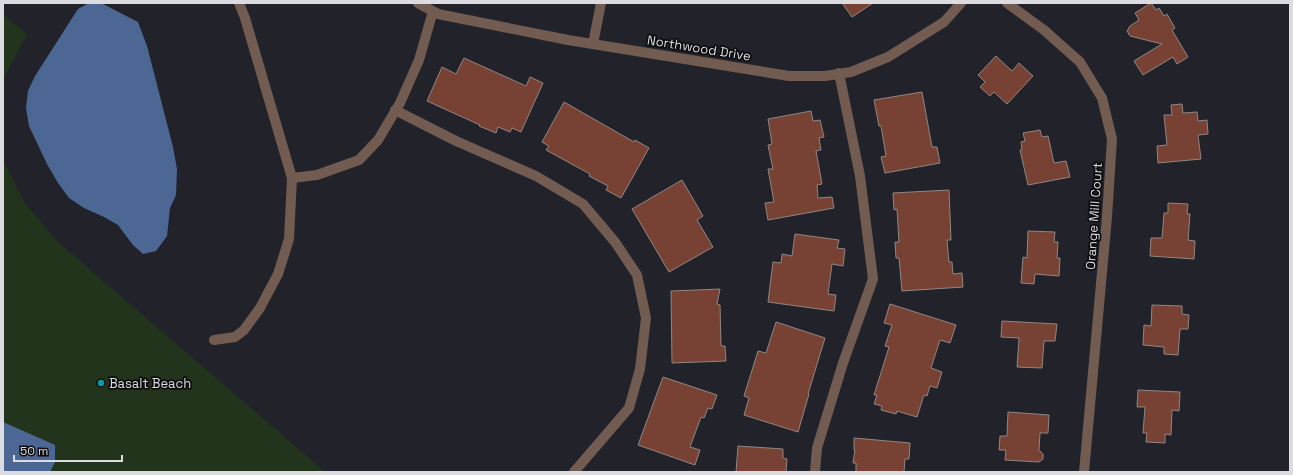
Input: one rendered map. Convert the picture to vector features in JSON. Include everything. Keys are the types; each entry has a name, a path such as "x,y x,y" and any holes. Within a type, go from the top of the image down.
{"street":[{"path":"214,340 235,337 244,330 260,308 278,274 289,238 292,178 239,3"},
{"name":"Northwood Drive","path":"418,3 446,16 593,44 789,76 825,76 850,72 888,57 944,22 960,3"},
{"path":"593,44 601,3"},
{"name":"Orange Mill Court","path":"1007,3 1044,30 1080,62 1102,98 1112,139 1107,217 1084,472"},
{"path":"292,178 317,175 359,160 378,140 395,110 419,60 433,11"},
{"path":"815,472 817,448 843,362 873,279 860,176 839,73"},
{"path":"395,110 456,141 536,176 583,204 615,242 636,275 646,318 640,369 629,408 574,472"}],"green space":[{"path":"3,15 27,34 3,80"},
{"path":"3,160 24,202 58,242 325,472 3,472"}],"water":[{"path":"89,3 101,3 138,22 147,46 173,147 177,169 176,195 170,208 167,236 156,251 143,254 133,245 118,225 84,208 69,198 47,164 29,126 26,108 28,91 35,76 78,9"},
{"path":"3,422 55,445 55,462 50,472 3,472"}],"building":[{"path":"842,3 873,3 852,17"},
{"path":"1151,3 1156,10 1159,8 1164,16 1167,14 1175,28 1172,30 1188,57 1177,64 1173,57 1143,75 1134,61 1162,44 1130,36 1127,31 1130,26 1139,20 1135,13"},
{"path":"996,56 1012,71 1019,63 1033,76 1007,104 994,92 990,96 980,87 985,82 978,75"},
{"path":"464,58 526,86 530,77 543,83 521,132 512,128 510,132 498,127 496,133 427,101 442,67 456,74"},
{"path":"922,92 932,147 937,147 940,163 885,173 881,157 886,156 881,126 879,126 874,100"},
{"path":"564,102 634,142 635,140 649,148 621,198 606,190 608,186 589,176 590,174 546,150 549,146 542,142"},
{"path":"1182,104 1183,113 1197,112 1198,121 1207,120 1208,134 1198,135 1201,159 1158,163 1157,146 1167,145 1164,115 1172,115 1171,105"},
{"path":"811,111 813,121 820,120 824,137 819,138 821,150 816,151 822,184 817,185 818,198 832,197 834,208 768,220 765,203 774,202 768,169 773,169 768,145 772,144 768,119"},
{"path":"1040,130 1042,137 1048,136 1054,163 1066,161 1070,177 1028,185 1020,150 1022,149 1021,142 1025,141 1023,133"},
{"path":"682,180 703,216 697,220 713,247 669,272 632,209"},
{"path":"949,190 951,240 947,240 949,262 952,262 953,274 962,273 963,287 902,291 899,258 896,258 895,242 899,242 897,209 894,210 893,193"},
{"path":"1168,203 1188,204 1187,214 1190,214 1188,240 1195,241 1194,259 1150,256 1151,238 1162,238 1164,213 1168,213"},
{"path":"1028,231 1055,232 1054,242 1058,242 1057,258 1060,258 1059,276 1035,274 1034,284 1021,283 1023,257 1027,258"},
{"path":"795,234 839,240 837,248 845,249 843,266 832,264 828,294 836,295 834,311 768,302 773,262 781,263 782,254 792,256"},
{"path":"720,289 717,304 720,305 721,346 725,346 726,361 672,363 671,291"},
{"path":"890,304 956,325 950,343 940,340 931,368 942,372 937,388 930,386 927,396 924,395 917,417 897,411 896,414 881,410 882,406 874,404 877,395 874,395 889,347 885,346 892,325 884,323"},
{"path":"1152,305 1182,306 1182,314 1189,315 1188,329 1180,329 1178,355 1164,354 1164,347 1143,345 1144,325 1151,326"},
{"path":"1002,321 1057,324 1055,341 1044,341 1042,368 1017,367 1019,338 1001,337"},
{"path":"776,322 825,338 798,432 744,415 749,398 744,396 758,351 766,353"},
{"path":"663,377 717,395 712,409 708,408 704,418 701,417 690,447 700,450 695,465 638,445"},
{"path":"1138,390 1180,392 1179,411 1172,410 1171,435 1165,434 1165,443 1146,442 1147,433 1143,433 1145,407 1137,407"},
{"path":"1008,412 1049,415 1048,433 1040,433 1039,450 1043,454 1043,459 1039,462 1005,460 1006,450 999,450 1000,436 1007,436"},
{"path":"854,438 910,443 909,459 905,459 904,472 856,472 856,463 853,463 855,450"},
{"path":"738,446 783,449 783,458 787,459 786,472 736,472"}],"place":[{"name":"Basalt Beach","path":"101,383"}]}
